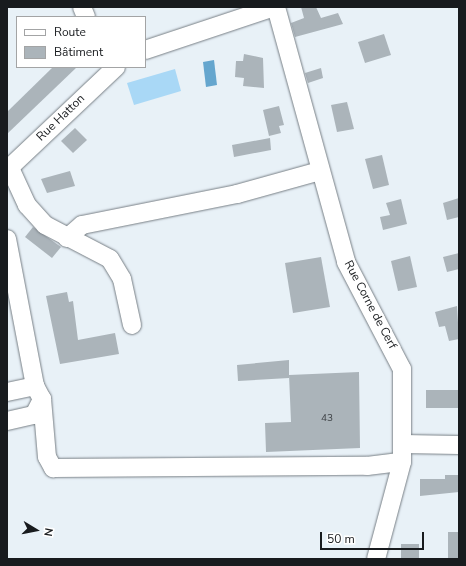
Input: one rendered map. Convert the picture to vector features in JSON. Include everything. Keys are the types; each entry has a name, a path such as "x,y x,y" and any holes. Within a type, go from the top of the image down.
{"street":[{"path":"146,50 275,7"},
{"name":"Rue Corne de Cerf","path":"275,7 346,262 402,369 402,462 376,559"},
{"name":"Rue Hatton","path":"8,169 113,68"},
{"path":"8,169 34,216 67,238 110,258 122,279 132,325"},
{"path":"67,238 82,225 237,194 320,171"},
{"path":"7,239 12,291 39,393 47,457 53,468 366,466 402,462"},
{"path":"7,392 39,393"},
{"path":"7,421 34,415 39,393"},
{"path":"403,444 459,445"}],"shaded area":[{"path":"214,60 217,85 206,87 203,62"},
{"path":"175,69 181,91 134,105 127,83"}],"building":[{"path":"301,7 316,7 321,18 338,13 343,24 295,37 291,23 304,18"},
{"path":"384,34 391,55 365,63 358,42"},
{"path":"244,54 263,58 264,88 243,86 244,78 235,77 236,61 243,61"},
{"path":"52,68 76,68 7,134 7,112"},
{"path":"321,68 323,78 308,83 305,73"},
{"path":"347,102 354,129 337,132 331,105"},
{"path":"279,106 284,125 279,126 281,133 269,136 263,110"},
{"path":"75,128 87,140 73,153 61,141"},
{"path":"270,138 271,150 234,157 232,145"},
{"path":"382,155 389,185 373,189 365,159"},
{"path":"70,171 75,186 47,193 41,179"},
{"path":"459,198 459,217 447,220 443,203"},
{"path":"401,199 407,224 383,230 380,217 390,215 386,203"},
{"path":"33,227 61,247 52,258 25,237"},
{"path":"459,253 459,269 447,272 443,257"},
{"path":"410,256 417,287 398,291 391,261"},
{"path":"321,257 330,307 293,313 285,263"},
{"path":"67,292 69,302 73,301 78,340 115,333 119,354 60,364 46,296"},
{"path":"457,306 459,339 449,341 445,326 439,327 435,312"},
{"path":"289,360 289,378 238,381 237,365"},
{"path":"359,372 360,448 266,452 265,423 291,422 289,375"},
{"path":"426,390 458,390 459,408 426,408"},
{"path":"445,475 459,475 459,492 420,496 420,479 445,479"},
{"path":"448,532 459,532 459,559 448,559"},
{"path":"401,544 419,544 419,559 401,559"}]}
